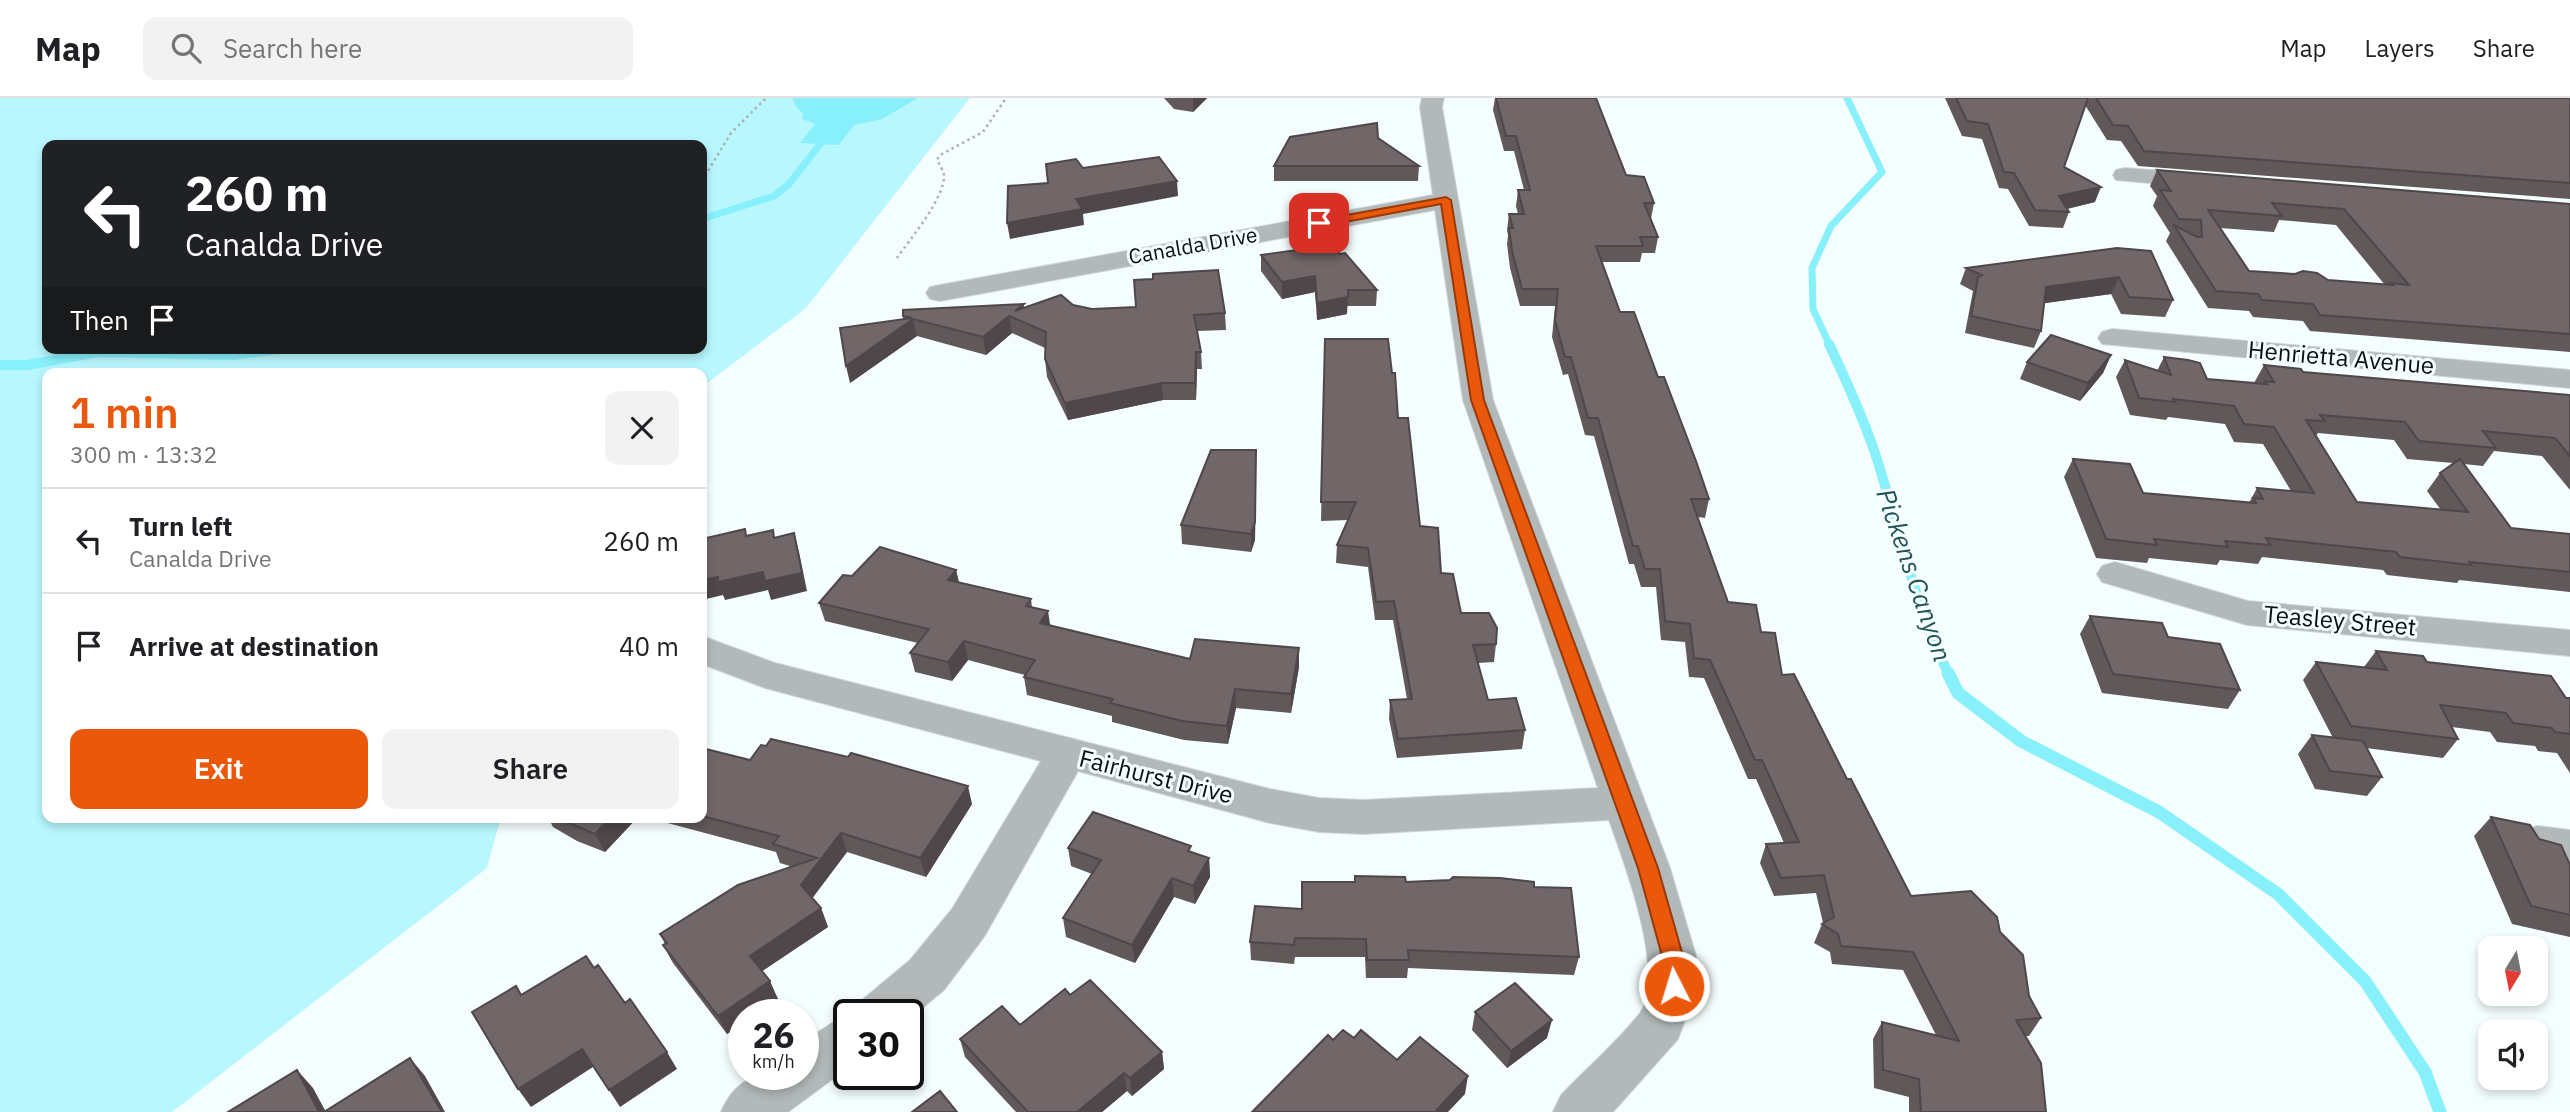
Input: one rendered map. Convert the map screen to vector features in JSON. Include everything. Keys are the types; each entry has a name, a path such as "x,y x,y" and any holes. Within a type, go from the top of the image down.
{"street":[{"path":"1433,98 1431,107 1478,400 1648,868 1672,956 1674,986 1661,1024 1578,1112"},
{"path":"2125,175 2222,183"},
{"name":"Canalda Drive","path":"940,293 1446,200"},
{"name":"Henrietta Avenue","path":"2112,338 2570,379"},
{"name":"Teasley Street","path":"2115,574 2247,612 2570,643"},
{"name":"Fairhurst Drive","path":"707,651 765,674 1270,806 1320,815 1364,817 1624,803"},
{"path":"898,999 927,975 968,923 1067,754"},
{"path":"747,1112 777,1090"}],"path":[{"path":"707,173 731,133 766,98"},
{"path":"897,258 939,194 944,172 937,160 940,155 983,132 1006,98"}],"shaded area":[{"path":"0,98 970,98 806,308 707,383 707,368 42,368 42,823 499,823 487,868 172,1112 0,1112"},
{"path":"793,98 918,98 882,119 854,125 839,145 800,143 815,124 802,119 803,114"}],"building":[{"path":"1496,98 1596,98 1626,175 1644,177 1654,203 1644,203 1658,237 1640,237 1643,246 1596,246 1620,312 1634,312 1658,377 1664,377 1696,461 1709,499 1691,499 1728,602 1756,605 1761,632 1775,633 1782,675 1794,674 1911,896 1971,891 1997,917 2000,932 2023,955 2029,996 2041,1018 2016,1020 2041,1063 2046,1112 1921,1112 1919,1079 1883,1070 1882,1022 1959,1041 1913,952 1841,946 1838,934 1822,924 1834,917 1824,875 1781,878 1766,844 1799,842 1762,760 1755,760 1710,660 1694,658 1690,624 1665,621 1660,569 1645,569 1638,546 1633,546 1598,418 1588,418 1571,357 1565,357 1555,320 1558,289 1522,289 1512,251 1509,228 1513,228 1509,214 1524,214 1518,190 1530,190 1516,136 1506,136"},
{"path":"1956,98 2088,98 2064,167 2101,187 2059,196 2069,212 2035,210 2014,173 2004,172 1988,124 1967,121"},
{"path":"2096,98 2570,98 2570,183 2144,151 2128,126 2113,125"},
{"path":"1377,123 1378,138 1419,166 1274,166 1290,137"},
{"path":"1159,157 1177,181 1076,199 1082,209 1007,223 1008,186 1048,183 1046,164 1076,159 1083,168"},
{"path":"2157,170 2570,204 2570,334 2320,315 2313,304 2262,300 2258,294 2216,291 2174,225 2202,237 2201,220 2179,219 2160,190 2171,191","holes":["2272,203 2344,209 2409,285 2328,280 2317,273 2303,271 2295,274 2249,271 2208,210 2282,216"]},
{"path":"1333,245 1340,254 1345,253 1377,290 1348,290 1348,297 1317,303 1315,276 1282,282 1261,255"},
{"path":"2117,248 2151,251 2173,300 2129,297 2119,277 2046,287 2041,331 1971,316 1978,277 1982,275 1966,268"},
{"path":"1218,270 1225,313 1194,315 1201,352 1196,352 1195,383 1162,383 1065,403 1045,359 1046,332 1009,316 983,337 913,319 846,366 840,328 912,318 903,316 903,310 1024,304 1015,311 1061,295 1073,305 1092,309 1136,307 1134,280 1153,279 1153,274"},
{"path":"2051,335 2111,355 2088,383 2027,362"},
{"path":"1325,339 1388,339 1392,373 1395,373 1398,418 1408,418 1420,526 1438,528 1441,573 1453,574 1461,613 1489,613 1497,628 1496,644 1473,645 1488,700 1516,698 1525,730 1398,739 1390,700 1412,699 1394,601 1376,602 1368,548 1337,545 1356,502 1321,502"},
{"path":"2164,357 2200,363 2207,379 2267,384 2265,381 2274,382 2264,365 2301,369 2303,372 2570,395 2570,456 2555,438 2483,431 2496,448 2419,441 2405,422 2320,415 2325,421 2306,420 2357,502 2468,512 2440,473 2460,459 2511,528 2570,534 2570,572 2469,562 2471,565 2400,557 2396,552 2266,538 2270,545 2225,541 2228,547 2154,539 2157,545 2106,539 2073,459 2130,464 2143,493 2256,503 2253,498 2263,499 2257,488 2314,493 2274,427 2244,424 2234,406 2139,398 2125,360 2171,375"},
{"path":"1211,450 1256,450 1255,522 1251,534 1181,525"},
{"path":"745,529 746,536 773,530 774,538 794,533 802,573 765,581 763,572 718,582 718,577 707,579 707,538"},
{"path":"880,547 956,570 948,580 1031,599 1026,606 1048,611 1040,623 1190,659 1195,639 1299,648 1291,694 1235,689 1227,726 1182,721 1110,703 1113,699 1024,677 1035,660 964,641 948,662 910,653 929,629 819,603 843,575 852,576"},
{"path":"2090,616 2162,623 2168,637 2220,644 2240,690 2113,674"},
{"path":"2376,651 2423,656 2427,662 2551,676 2566,698 2570,698 2570,734 2555,732 2552,728 2513,723 2506,713 2440,705 2458,739 2351,726 2316,662 2387,670"},
{"path":"2312,735 2363,741 2382,777 2330,771"},
{"path":"771,739 848,757 851,753 968,786 920,858 841,833 801,885 821,908 750,956 770,981 743,999 728,999 728,1009 718,1016 663,945 667,943 660,934 738,885 817,858 773,844 779,836 707,817 707,749 750,760 761,745 766,746"},
{"path":"1093,812 1191,846 1188,851 1209,858 1193,886 1172,878 1132,945 1063,918 1101,860 1068,848"},
{"path":"2491,817 2530,825 2539,839 2561,845 2570,865 2570,915 2531,906"},
{"path":"569,823 605,823 595,834"},
{"path":"1355,876 1405,877 1406,882 1450,880 1453,877 1500,878 1534,882 1534,887 1571,888 1579,957 1408,950 1409,960 1367,960 1366,939 1295,938 1294,945 1250,942 1255,906 1302,909 1302,882 1355,882"},
{"path":"586,956 594,968 598,965 625,1003 630,999 667,1052 609,1090 582,1049 518,1089 472,1012 516,986 521,995"},
{"path":"1090,980 1162,1052 1130,1078 1124,1073 1077,1112 1028,1112 960,1039 1002,1006 1020,1025 1065,989 1070,995"},
{"path":"1515,983 1552,1020 1511,1051 1475,1012"},
{"path":"1343,1030 1354,1038 1361,1030 1397,1060 1420,1037 1468,1076 1435,1112 1252,1112 1328,1035 1333,1040"},
{"path":"410,1058 442,1112 324,1112"},
{"path":"297,1070 319,1112 228,1112"},
{"path":"940,1091 957,1112 912,1112"}],"waterway":[{"name":"Pickens Canyon","path":"1830,346 1813,309 1812,268 1831,226 1882,172 1847,98"},
{"path":"707,217 774,196 789,184 828,134"},
{"name":"Pickens Canyon","path":"1829,344 1870,439 1926,621 1949,675"},
{"path":"0,365 28,365 86,354"},
{"path":"187,354 240,354"},
{"name":"Pickens Canyon","path":"1949,675 1958,693 2021,741 2159,812 2278,894 2365,981 2425,1072 2440,1112"}],"route":[{"path":"1319,223 1446,200 1478,400 1648,868 1672,956 1674,986"}]}
